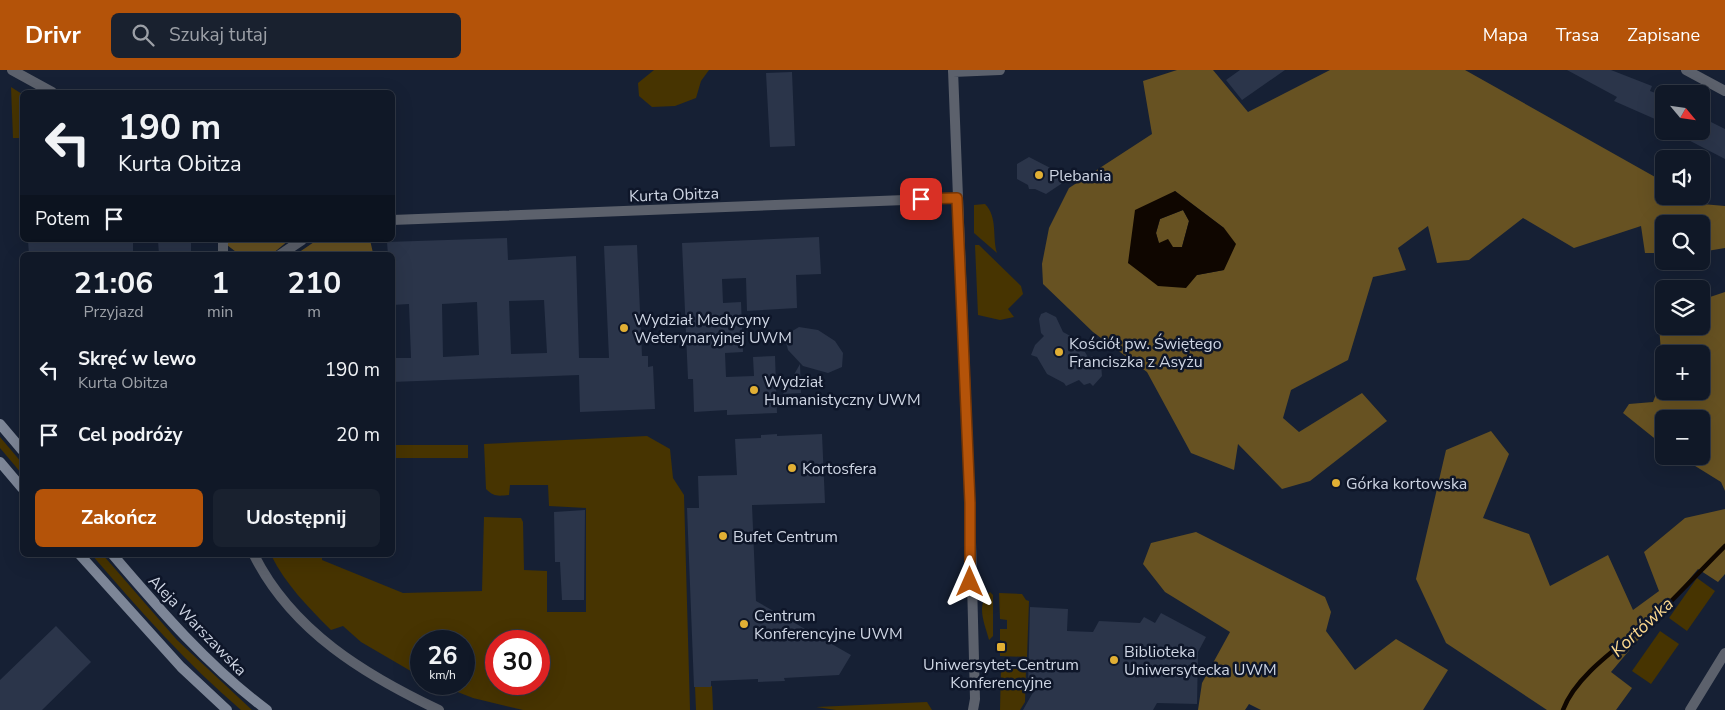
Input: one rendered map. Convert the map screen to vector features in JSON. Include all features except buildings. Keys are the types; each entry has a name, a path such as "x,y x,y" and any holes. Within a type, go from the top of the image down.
{"main road":[{"path":"0,424 20,448"},
{"path":"0,462 20,486"},
{"path":"82,557 174,660 227,710"},
{"name":"Aleja Warszawska","path":"115,557 192,644 242,691 267,710"}],"street":[{"path":"12,70 48,90"},
{"path":"973,710 970,503 953,71 1000,70"},
{"path":"1686,70 1725,91"},
{"name":"Kurta Obitza","path":"395,220 957,198"},
{"path":"284,252 299,242"},
{"path":"255,557 272,588 327,644 388,685 439,710"},
{"path":"1690,710 1725,653"}],"shaded area":[{"path":"654,70 709,70 701,81 696,98 675,106 652,107 639,96 638,83"},
{"path":"1177,70 1213,70 1248,112 1330,70 1465,70 1655,177 1655,205 1725,206 1725,248 1710,250 1710,215 1655,215 1655,253 1645,253 1641,226 1574,248 1523,218 1469,260 1437,263 1428,226 1398,248 1406,270 1373,277 1348,360 1291,390 1283,418 1299,432 1362,393 1387,421 1310,481 1282,489 1238,444 1234,470 1191,453 1147,372 1093,332 1043,284 1042,264 1049,228 1069,188 1152,134 1143,81","holes":["1175,191 1224,228 1224,270 1197,275 1128,263"]},
{"path":"11,87 20,93 20,138 13,138"},
{"path":"1175,191 1224,228 1236,244 1224,270 1197,275 1186,288 1158,286 1128,263 1135,210","holes":["1183,210 1189,221 1182,247 1173,247 1168,239 1159,243 1156,233 1160,219"]},
{"path":"985,204 992,215 997,253 974,233 974,205"},
{"path":"1183,210 1189,221 1182,247 1173,248 1159,244 1156,233 1160,219"},
{"path":"227,242 287,242 275,252 236,252 227,245"},
{"path":"314,242 370,242 373,252 299,252"},
{"path":"975,245 979,245 1021,286 1023,294 1008,309 1014,317 1000,320 978,315"},
{"path":"1725,292 1725,491 1721,482 1694,465 1710,465 1710,410 1655,410 1655,439 1623,413 1629,404 1653,402 1655,397 1655,400 1710,400 1710,345 1660,345 1660,335 1710,335 1710,297"},
{"path":"1491,431 1509,454 1483,518 1529,534 1550,586 1608,555 1633,610 1659,591 1644,552 1685,518 1725,509 1725,574 1718,582 1698,569 1611,672 1632,688 1616,710 1547,710 1446,643 1416,579 1446,450"},
{"path":"647,436 670,449 673,478 684,495 690,710 523,710 473,698 465,695 475,695 475,630 410,630 410,671 361,642 343,626 331,630 298,595 283,576 272,557 322,557 322,560 403,593 482,591 484,517 521,518 523,522 524,570 547,571 547,612 586,612 586,508 549,506 548,485 510,485 509,495 499,496 486,489 484,444"},
{"path":"0,437 20,461 20,472 0,448"},
{"path":"395,445 468,445 468,458 395,458"},
{"path":"1196,532 1325,597 1331,612 1326,631 1355,670 1396,639 1448,670 1423,710 1261,710 1249,704 1245,710 1198,710 1202,683 1230,632 1165,592 1143,564 1151,543"},
{"path":"94,557 105,557 177,640 252,710 241,710 201,674 145,616"},
{"path":"1697,578 1715,591 1687,631 1669,618"},
{"path":"990,592 993,595 993,636 989,640 982,609 985,597"},
{"path":"999,593 1022,594 1029,601 1027,657 1000,656 1000,653 1004,652 1003,641 1000,640 1000,629 1007,629 1007,620 1000,619"},
{"path":"1660,631 1679,644 1651,684 1632,671"},
{"path":"1001,668 1026,669 1025,702 1020,710 1000,710"},
{"path":"695,686 712,686 713,710 696,710"},
{"path":"927,702 932,710 836,710 816,707"}],"waterway":[{"name":"Kortówka","path":"1563,710 1579,683 1591,670 1657,615 1725,546"}],"place":[{"name":"Plebania","path":"1039,175"},
{"name":"Wydział Medycyny Weterynaryjnej UWM","path":"624,328"},
{"name":"Kościół pw. Świętego Franciszka z Asyżu","path":"1059,352"},
{"name":"Wydział Humanistyczny UWM","path":"754,390"},
{"name":"Kortosfera","path":"792,468"},
{"name":"Górka kortowska","path":"1336,483"},
{"name":"Bufet Centrum","path":"723,536"},
{"name":"Centrum Konferencyjne UWM","path":"744,624"},
{"name":"Uniwersytet-Centrum Konferencyjne","path":"1001,647"},
{"name":"Biblioteka Uniwersytecka UWM","path":"1114,660"}],"route":[{"path":"921,199 957,198 970,503 970,582"}]}
